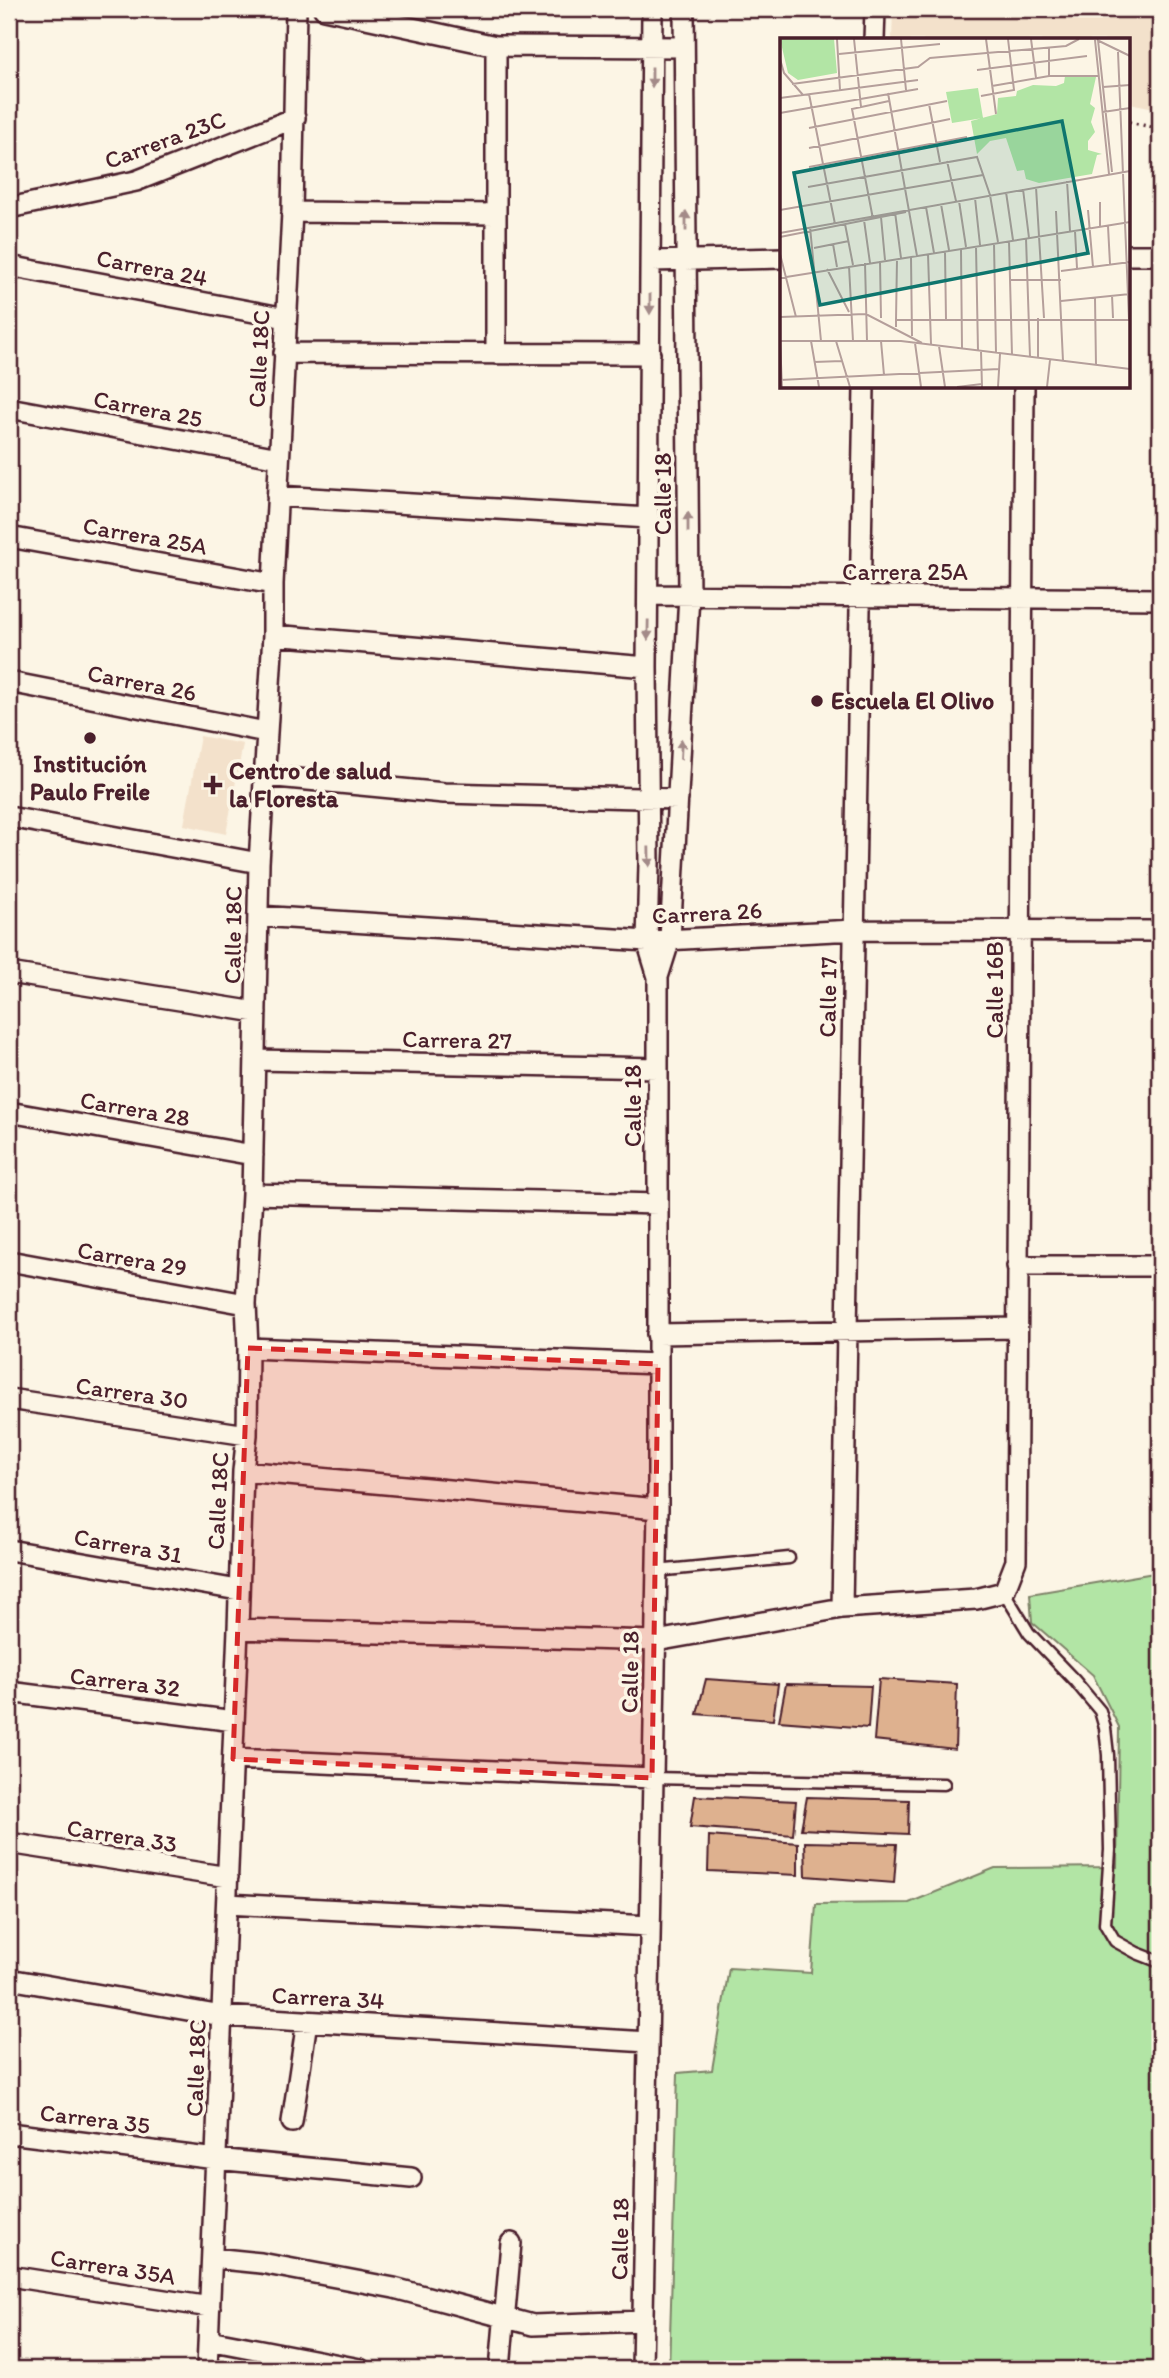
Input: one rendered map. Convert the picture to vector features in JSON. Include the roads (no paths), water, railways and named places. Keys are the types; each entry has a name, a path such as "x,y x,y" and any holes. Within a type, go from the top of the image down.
{"street":[{"name":"Calle 18C","path":"208,2369 238,1590 247,1435 246,1304 252,1194 259,863 266,776 292,212 296,9"},
{"path":"324,9 496,46 684,47"},
{"name":"Calle 18","path":"642,2369 658,1508 658,976 647,941 652,9"},
{"name":"Calle 18","path":"658,976 670,939 689,594 684,9"},
{"path":"874,38 875,9"},
{"path":"496,46 496,354"},
{"name":"Carrera 23C","path":"9,208 136,181 295,118"},
{"path":"292,212 496,214"},
{"path":"1130,255 1160,255"},
{"path":"650,261 780,258"},
{"name":"Carrera 24","path":"9,266 286,318"},
{"path":"284,353 650,354"},
{"name":"Calle 17","path":"842,1608 864,388"},
{"name":"Calle 16B","path":"1004,1592 1016,1561 1024,388"},
{"name":"Carrera 25","path":"9,408 279,458"},
{"name":"Calle 18","path":"277,496 649,518"},
{"name":"Carrera 25A","path":"9,537 273,584"},
{"name":"Carrera 25A","path":"648,595 1160,599"},
{"path":"273,635 647,667"},
{"name":"Carrera 26","path":"9,682 266,732"},
{"path":"266,776 444,793 678,799"},
{"path":"9,817 259,863"},
{"name":"Carrera 26","path":"258,916 647,941 854,930 1160,931"},
{"path":"9,972 256,1012"},
{"name":"Carrera 27","path":"255,1060 658,1068"},
{"name":"Carrera 28","path":"9,1112 253,1155"},
{"path":"252,1194 658,1204"},
{"name":"Carrera 29","path":"9,1261 246,1304"},
{"path":"1017,1266 1160,1266"},
{"path":"657,1334 1016,1328"},
{"path":"248,1348 658,1364"},
{"name":"Carrera 30","path":"9,1399 247,1435"},
{"path":"243,1471 658,1508"},
{"name":"Carrera 31","path":"9,1550 238,1590"},
{"path":"238,1629 656,1641 842,1608 976,1599 1004,1592"},
{"name":"Carrera 32","path":"9,1692 234,1720"},
{"path":"233,1759 652,1778"},
{"name":"Carrera 33","path":"9,1843 228,1877"},
{"path":"227,1903 650,1926"},
{"name":"Carrera 34","path":"9,1979 222,2016 648,2042"},
{"path":"292,2122 307,2021"},
{"name":"Carrera 35","path":"9,2133 216,2159 411,2178"},
{"path":"500,2369 511,2243"},
{"path":"212,2258 261,2263 394,2288 533,2325 643,2321"},
{"name":"Carrera 35A","path":"9,2276 210,2306"},
{"path":"209,2340 360,2369"}],"lane":[{"path":"656,1571 789,1558"},
{"path":"1004,1592 1029,1633 1100,1711 1108,1755 1110,1870 1105,1924 1115,1941 1160,1962"},
{"path":"652,1778 944,1784"}],"place":[{"name":"Escuela El Olivo","path":"817,701"},
{"name":"Institución Paulo Freile","path":"90,738"},
{"name":"Centro de salud la Floresta","path":"213,785"}]}
